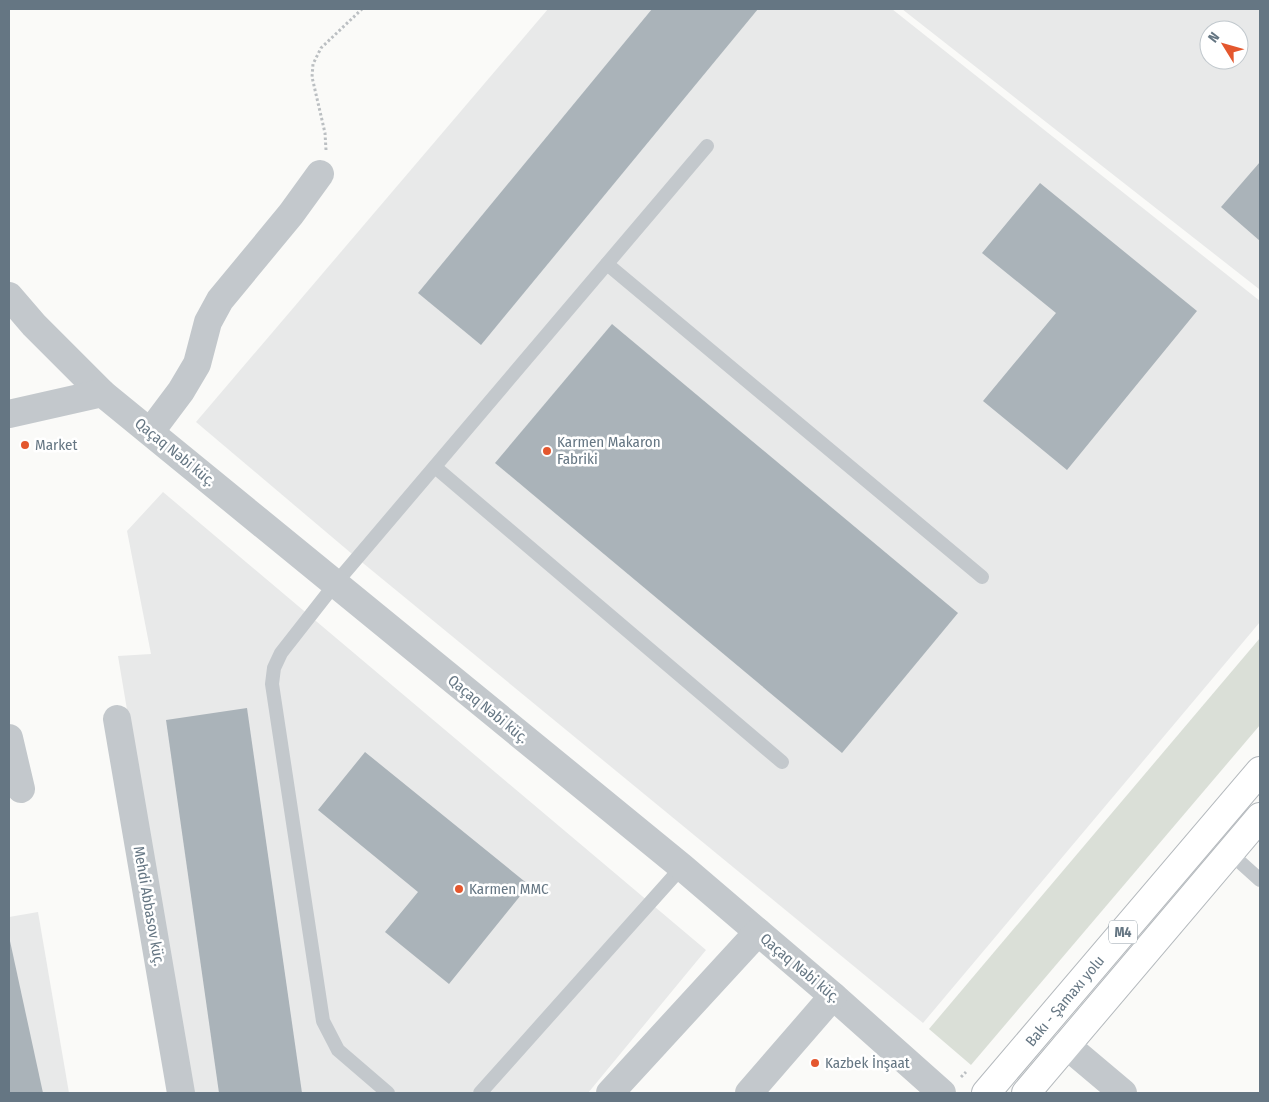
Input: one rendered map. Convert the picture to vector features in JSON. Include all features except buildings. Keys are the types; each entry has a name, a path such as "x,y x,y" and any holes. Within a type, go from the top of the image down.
{"highway":[{"name":"Bakı - Şamaxı yolu","path":"986,1093 1260,771"},
{"name":"Bakı - Şamaxı yolu","path":"1026,1093 1260,818"}],"street":[{"path":"151,431 181,391 197,364 208,322 220,300 291,214 320,174"},
{"name":"Qaçaq Nəbi küç.","path":"9,296 34,325 102,393 151,431 682,867 833,996 942,1093"},
{"path":"9,414 102,393"},
{"name":"Mehdi Abbasov küç.","path":"117,718 181,1093"},
{"path":"9,738 20,789"},
{"path":"610,1093 758,932"},
{"path":"749,1093 833,996"},
{"path":"1066,1045 1123,1093"}],"lane":[{"path":"388,1093 338,1050 323,1021 272,684 274,668 281,653 335,584 707,146"},
{"path":"607,264 982,577"},
{"path":"435,467 782,762"},
{"path":"1230,854 1260,880"},
{"path":"480,1093 682,867"}],"path":[{"path":"320,174 326,154 325,133 312,77 313,64 321,48 362,9"}],"shaded area":[{"path":"548,9 892,9 1260,301 1260,622 923,1023 358,559 196,422"},
{"path":"902,9 1260,9 1259,289"},
{"path":"163,492 706,950 588,1093 191,1093 118,656 151,654 127,531"},
{"path":"1260,638 1260,725 971,1065 929,1029"},
{"path":"38,912 69,1093 9,1093 9,917"}],"place":[{"name":"Market","path":"25,445"},
{"name":"Karmen Makaron Fabriki","path":"547,451"},
{"name":"Karmen MMC","path":"459,889"},
{"name":"Kazbek İnşaat","path":"815,1063"}]}
